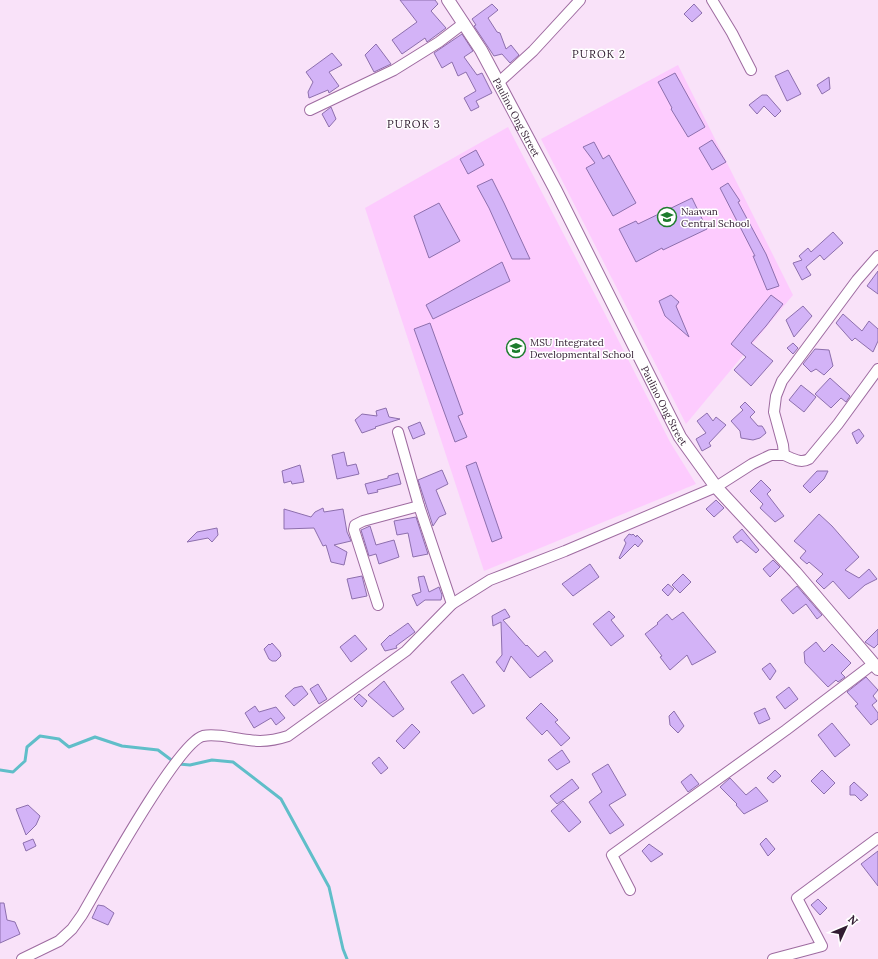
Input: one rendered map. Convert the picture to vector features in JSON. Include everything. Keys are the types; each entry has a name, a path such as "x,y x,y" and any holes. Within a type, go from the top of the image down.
{"street":[{"name":"Paulino Ong Street","path":"448,0 481,50 558,196 680,437 716,488 795,572 876,666"},
{"path":"498,83 533,51 580,0"},
{"path":"712,0 732,32 751,70"},
{"path":"310,110 394,70 439,42 464,23"},
{"path":"784,455 774,412 776,396 782,381 857,280 878,256"},
{"path":"22,959 59,941 72,929 169,771 195,740 202,736 209,735 226,736 249,741 279,739 288,736 406,651 452,604 490,580 565,551 716,488 760,460 771,455 784,455 798,461 809,459 838,424 878,369"},
{"path":"398,432 452,604"},
{"path":"378,605 354,530 355,525 363,521 420,506"},
{"path":"630,890 612,855 876,666"},
{"path":"773,959 822,946 797,898 878,838"}],"shaded area":[{"name":"Naawan Central School","path":"678,65 793,295 686,424 541,139"},
{"name":"MSU Integrated Developmental School","path":"508,127 670,442 696,484 484,571 365,208"}],"building":[{"path":"400,0 435,0 438,4 431,11 446,28 427,42 425,38 402,54 392,40 417,22"},
{"path":"492,4 498,10 488,18 497,32 500,33 506,49 511,45 519,55 510,63 502,54 494,56 474,26 476,25 472,19"},
{"path":"694,4 702,13 692,22 684,14"},
{"path":"462,34 473,51 464,57 477,75 482,73 492,93 476,101 479,107 471,111 464,98 476,91 466,72 458,76 452,62 442,68 434,53"},
{"path":"376,44 391,64 374,72 365,55"},
{"path":"332,53 342,65 329,72 339,86 329,93 328,90 309,98 308,92 313,82 306,72"},
{"path":"788,70 801,94 787,101 775,76"},
{"path":"675,73 705,127 688,137 671,109 672,108 658,82"},
{"path":"829,77 830,89 822,94 817,85"},
{"path":"762,95 767,95 781,111 775,117 764,106 757,114 749,105"},
{"path":"331,107 336,119 329,127 322,114"},
{"path":"712,140 726,162 712,170 699,148"},
{"path":"594,142 603,159 609,155 636,203 613,216 586,168 595,163 583,147"},
{"path":"476,150 484,165 468,174 460,159"},
{"path":"492,179 530,259 512,259 489,208 477,186"},
{"path":"728,183 740,201 738,202 766,254 779,286 767,290 753,256 755,256 720,188"},
{"path":"692,198 707,229 663,250 662,248 636,262 619,229 636,221 638,224"},
{"path":"439,203 460,241 429,258 414,216"},
{"path":"833,232 843,243 824,260 820,255 806,267 811,275 802,280 793,263 802,260 799,256 808,248 811,252"},
{"path":"502,262 510,281 433,319 426,305"},
{"path":"878,271 878,294 867,286"},
{"path":"671,295 679,302 676,306 689,337 665,316 659,301"},
{"path":"771,295 783,304 751,343 773,361 751,386 734,370 746,357 731,344"},
{"path":"803,306 812,316 794,337 786,320"},
{"path":"843,314 862,331 869,321 878,329 878,341 873,352 855,338 852,341 836,323"},
{"path":"430,323 463,414 458,416 467,437 455,442 414,329"},
{"path":"793,343 798,348 793,354 787,348"},
{"path":"815,349 829,350 833,366 824,375 816,369 811,372 803,364"},
{"path":"830,378 850,396 846,402 841,398 831,408 815,394"},
{"path":"801,385 816,397 804,412 789,400"},
{"path":"745,402 755,412 750,417 758,426 762,426 766,433 760,438 753,440 741,438 740,431 731,421 743,410 740,407"},
{"path":"386,408 389,417 400,419 362,433 355,420 362,414 377,416 376,411"},
{"path":"707,413 713,421 716,417 726,425 709,443 711,446 702,451 696,439 706,433 697,421"},
{"path":"420,422 425,434 413,439 408,427"},
{"path":"859,429 864,436 857,444 852,433"},
{"path":"344,452 347,466 356,464 359,474 337,479 332,455"},
{"path":"476,462 502,538 492,542 466,466"},
{"path":"300,465 304,482 292,484 291,481 284,483 282,471"},
{"path":"442,470 448,484 436,490 446,514 439,517 433,526 418,480"},
{"path":"817,471 828,471 824,479 810,493 803,486"},
{"path":"398,473 401,484 377,490 378,492 368,494 365,484 388,478 388,476"},
{"path":"761,480 771,490 767,494 784,516 775,522 760,508 763,504 750,491"},
{"path":"716,500 724,508 714,517 706,509"},
{"path":"323,508 324,512 343,509 347,532 351,541 334,545 347,552 344,565 331,562 326,545 323,546 314,528 284,529 284,509 311,517 315,512"},
{"path":"819,514 832,526 859,557 845,570 859,578 869,569 877,579 865,585 849,599 833,581 824,589 816,581 823,574 809,562 807,564 800,558 806,551 794,541"},
{"path":"416,517 428,554 413,557 408,533 397,535 394,521"},
{"path":"370,526 376,545 394,540 399,557 379,564 376,554 369,556 361,530"},
{"path":"217,528 218,535 212,542 208,538 187,542 197,532"},
{"path":"742,529 759,550 756,553 741,540 737,543 733,537"},
{"path":"629,534 633,534 636,537 637,535 643,541 638,547 635,544 620,559 619,558 626,543 624,540"},
{"path":"773,560 780,567 770,577 763,569"},
{"path":"590,564 599,577 573,596 562,584"},
{"path":"683,574 691,582 680,593 672,585"},
{"path":"362,576 367,596 352,599 347,579"},
{"path":"424,576 429,592 439,587 442,595 441,600 425,600 417,606 412,595 421,592 418,577"},
{"path":"668,584 674,589 668,596 662,590"},
{"path":"797,586 822,615 817,619 806,604 793,614 781,600"},
{"path":"505,609 510,617 503,620 526,646 527,645 538,657 545,651 553,661 530,678 511,656 504,672 496,662 502,655 501,622 493,626 492,616"},
{"path":"609,611 615,617 611,620 624,636 611,646 593,624"},
{"path":"683,612 716,652 692,665 687,655 670,670 660,657 662,656 645,634 658,624 657,623 667,614 672,620"},
{"path":"408,623 415,632 396,646 397,648 385,651 381,644 390,635"},
{"path":"878,629 878,644 874,648 865,642"},
{"path":"355,635 367,649 351,662 340,647"},
{"path":"816,642 824,652 832,644 851,663 841,673 845,677 838,682 836,680 828,687 805,663 804,652"},
{"path":"272,643 280,652 281,656 276,661 269,659 264,649"},
{"path":"770,663 776,671 770,680 762,669"},
{"path":"463,674 485,706 473,714 451,682"},
{"path":"866,677 878,690 873,696 877,701 872,705 878,713 878,719 871,725 855,706 858,704 847,692"},
{"path":"384,681 404,709 393,717 368,695"},
{"path":"318,684 327,699 319,704 310,689"},
{"path":"302,686 308,694 294,706 285,696 294,688"},
{"path":"789,687 798,699 785,709 776,697"},
{"path":"359,694 367,701 362,707 354,699"},
{"path":"541,703 558,720 555,722 570,738 561,746 547,730 542,735 526,718"},
{"path":"255,706 259,712 276,707 285,718 276,725 271,718 254,728 245,713"},
{"path":"765,708 770,719 759,724 754,713"},
{"path":"674,711 684,726 678,733 670,725 669,716"},
{"path":"832,723 850,745 835,757 818,735"},
{"path":"412,724 420,732 404,749 396,741"},
{"path":"562,750 570,762 557,770 548,760"},
{"path":"379,757 388,768 381,774 372,763"},
{"path":"608,764 626,795 609,805 624,825 610,834 589,802 602,792 592,774"},
{"path":"775,770 781,776 773,783 767,778"},
{"path":"822,770 835,783 824,794 811,781"},
{"path":"691,774 699,784 688,792 681,782"},
{"path":"730,778 746,795 756,787 768,801 744,814 736,805 737,804 720,787"},
{"path":"572,779 579,788 557,804 550,796"},
{"path":"854,782 868,795 861,801 855,795 850,795 850,786"},
{"path":"563,801 581,822 569,832 551,811"},
{"path":"28,805 40,816 36,825 26,835 16,809"},
{"path":"766,838 775,849 768,856 760,844"},
{"path":"33,839 36,846 26,851 23,843"},
{"path":"649,844 663,854 651,862 642,851"},
{"path":"878,851 878,886 861,864"},
{"path":"818,899 827,908 820,915 811,905"},
{"path":"0,903 4,903 7,920 15,922 20,934 0,943"},
{"path":"98,905 104,906 114,913 108,925 92,918"}],"waterway":[{"path":"0,770 13,772 25,761 27,747 40,736 59,739 69,747 95,737 122,746 158,750 174,762"},
{"path":"179,764 190,765 212,760 233,762 281,799 329,887 343,949 347,959"}],"place":[{"name":"Naawan Central School","path":"667,217"},
{"name":"MSU Integrated Developmental School","path":"516,348"}],"district":[{"name":"PUROK 2","path":"599,54"},
{"name":"PUROK 3","path":"414,124"}]}
